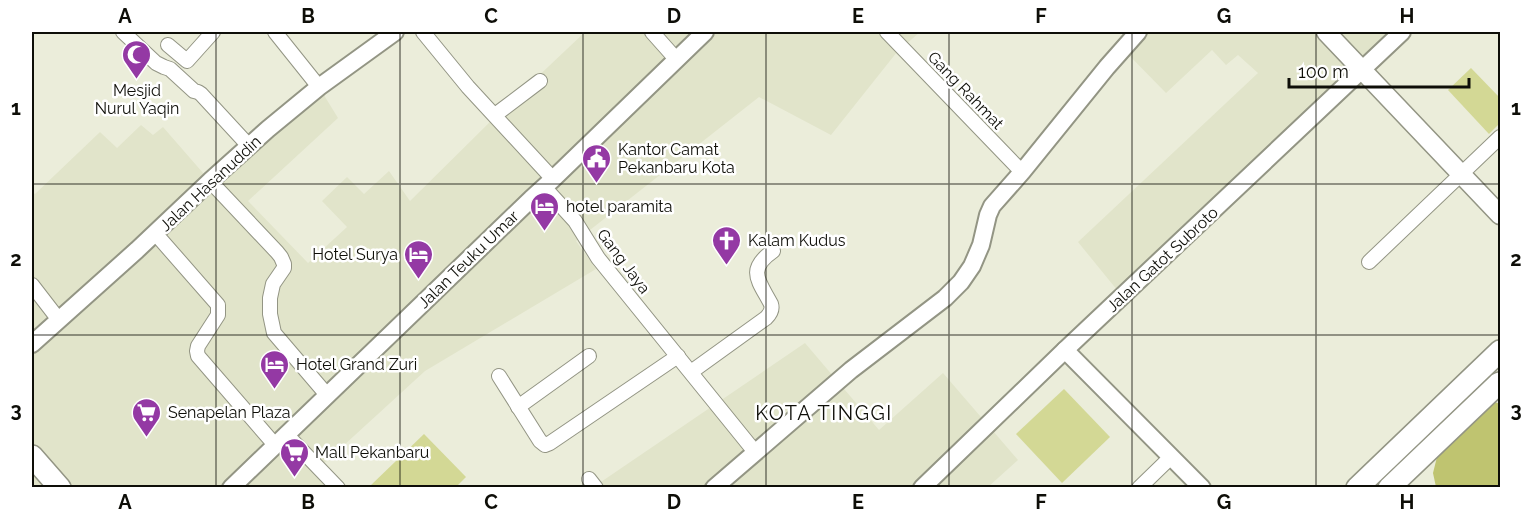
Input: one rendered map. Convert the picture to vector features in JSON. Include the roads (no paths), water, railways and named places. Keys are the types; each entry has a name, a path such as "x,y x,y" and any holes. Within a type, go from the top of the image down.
{"main road":[{"path":"1326,32 1500,215"},
{"path":"1357,488 1500,351"},
{"path":"1389,488 1500,383"},
{"path":"32,456 60,488"}],"street":[{"path":"123,32 156,63 170,69 194,91 201,94 249,146"},
{"path":"168,45 187,61 213,32"},
{"path":"275,32 319,87"},
{"name":"Jalan Hasanuddin","path":"32,344 249,146 319,87 395,32"},
{"name":"Gang Jaya","path":"423,32 468,87 495,115 548,183 598,258 755,452"},
{"path":"652,32 676,59"},
{"name":"Jalan Teuku Umar","path":"231,488 705,32"},
{"name":"Gang Rahmat","path":"887,32 1022,172"},
{"path":"714,488 851,370 945,298 961,282 972,266 981,245 992,206 1138,32"},
{"name":"Jalan Gatot Subroto","path":"922,488 1402,32"},
{"path":"495,115 540,81"},
{"path":"1369,262 1500,138"},
{"path":"210,181 284,261 284,268 273,284 270,298 270,314 274,333 327,395"},
{"path":"155,233 218,305 218,315 198,346 198,356 281,440 338,488"},
{"path":"691,372 771,313 771,304 756,276 758,266 773,251"},
{"path":"32,285 59,320"},
{"path":"1065,350 1202,488"},
{"path":"518,407 589,356"},
{"path":"499,376 543,445 678,356"},
{"path":"1138,488 1171,457"}],"place":[{"name":"Mesjid Nurul Yaqin","path":"137,80"},
{"name":"Kantor Camat Pekanbaru Kota","path":"597,184"},
{"name":"hotel paramita","path":"545,232"},
{"name":"Kalam Kudus","path":"727,266"},
{"name":"Hotel Surya","path":"419,280"},
{"name":"Hotel Grand Zuri","path":"275,390"},
{"name":"Senapelan Plaza","path":"147,438"},
{"name":"Mall Pekanbaru","path":"294,478"}],"district":[{"name":"KOTA TINGGI","path":"824,413"}]}
